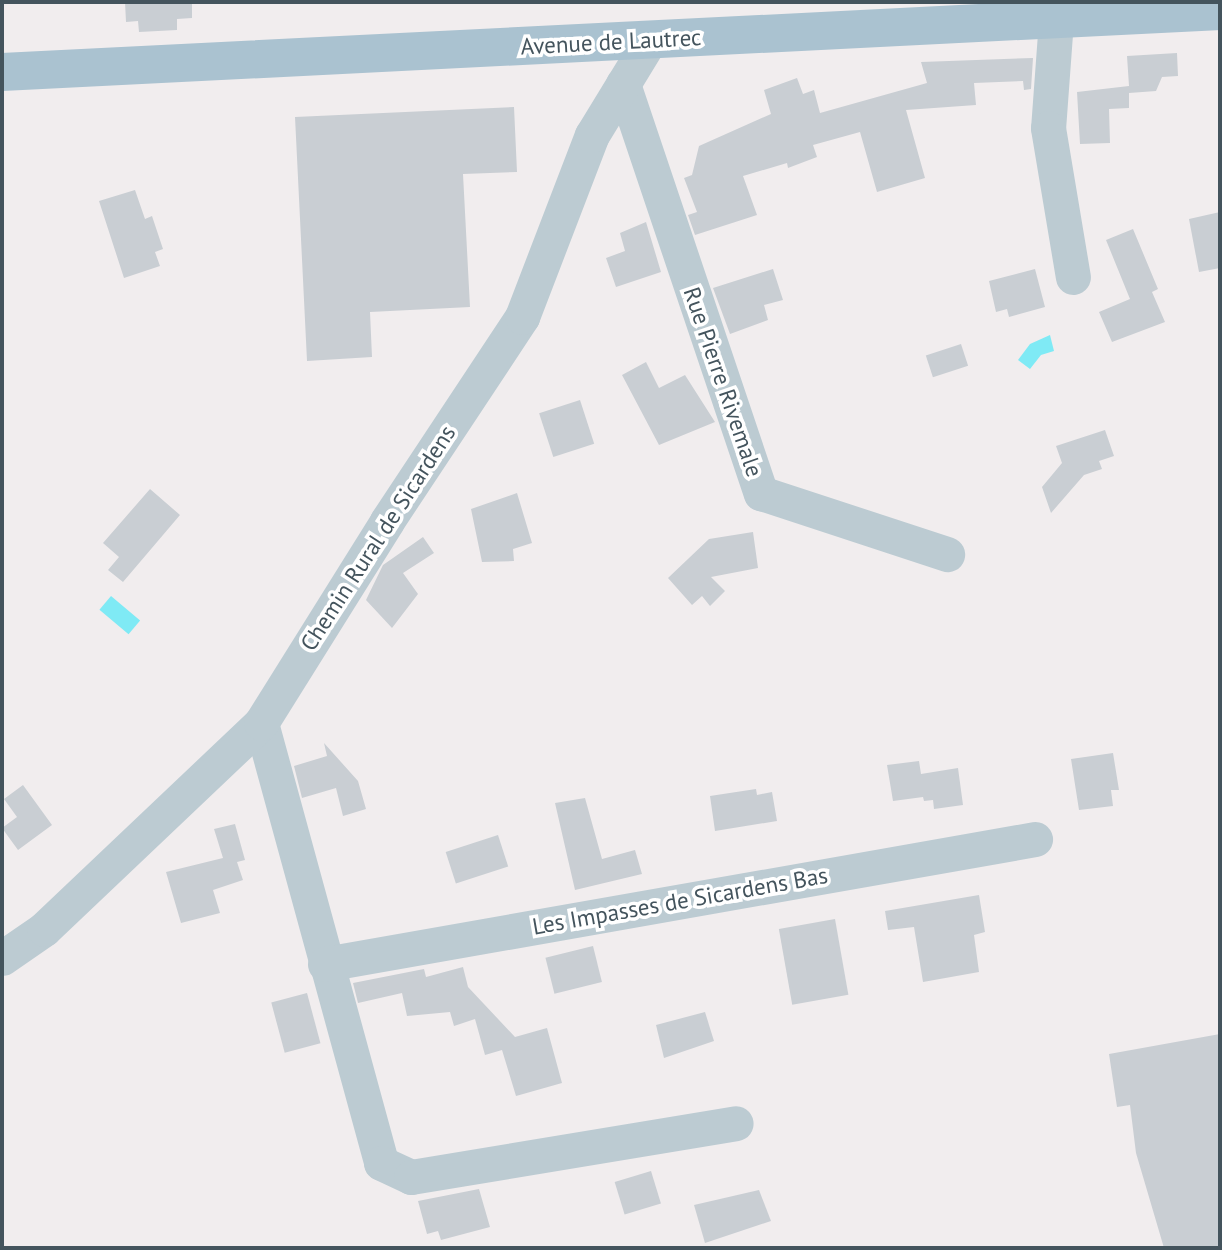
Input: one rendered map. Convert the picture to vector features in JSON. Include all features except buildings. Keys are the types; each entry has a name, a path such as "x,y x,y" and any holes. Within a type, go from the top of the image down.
{"main road":[{"name":"Avenue de Lautrec","path":"2,72 1220,11"}],"street":[{"path":"1056,20 1048,128 1073,277"},
{"name":"Chemin Rural de Sicardens","path":"2,958 44,929 261,723 387,521 522,317 592,135 650,40"},
{"name":"Rue Pierre Rivemale","path":"623,84 761,493 947,554"},
{"path":"261,723 381,1163 411,1177 736,1123"},
{"name":"Les Impasses de Sicardens Bas","path":"325,964 1035,839"}],"water":[{"path":"1050,335 1054,351 1041,355 1030,369 1018,360 1030,344"},
{"path":"111,596 140,620 129,634 99,610"}]}
